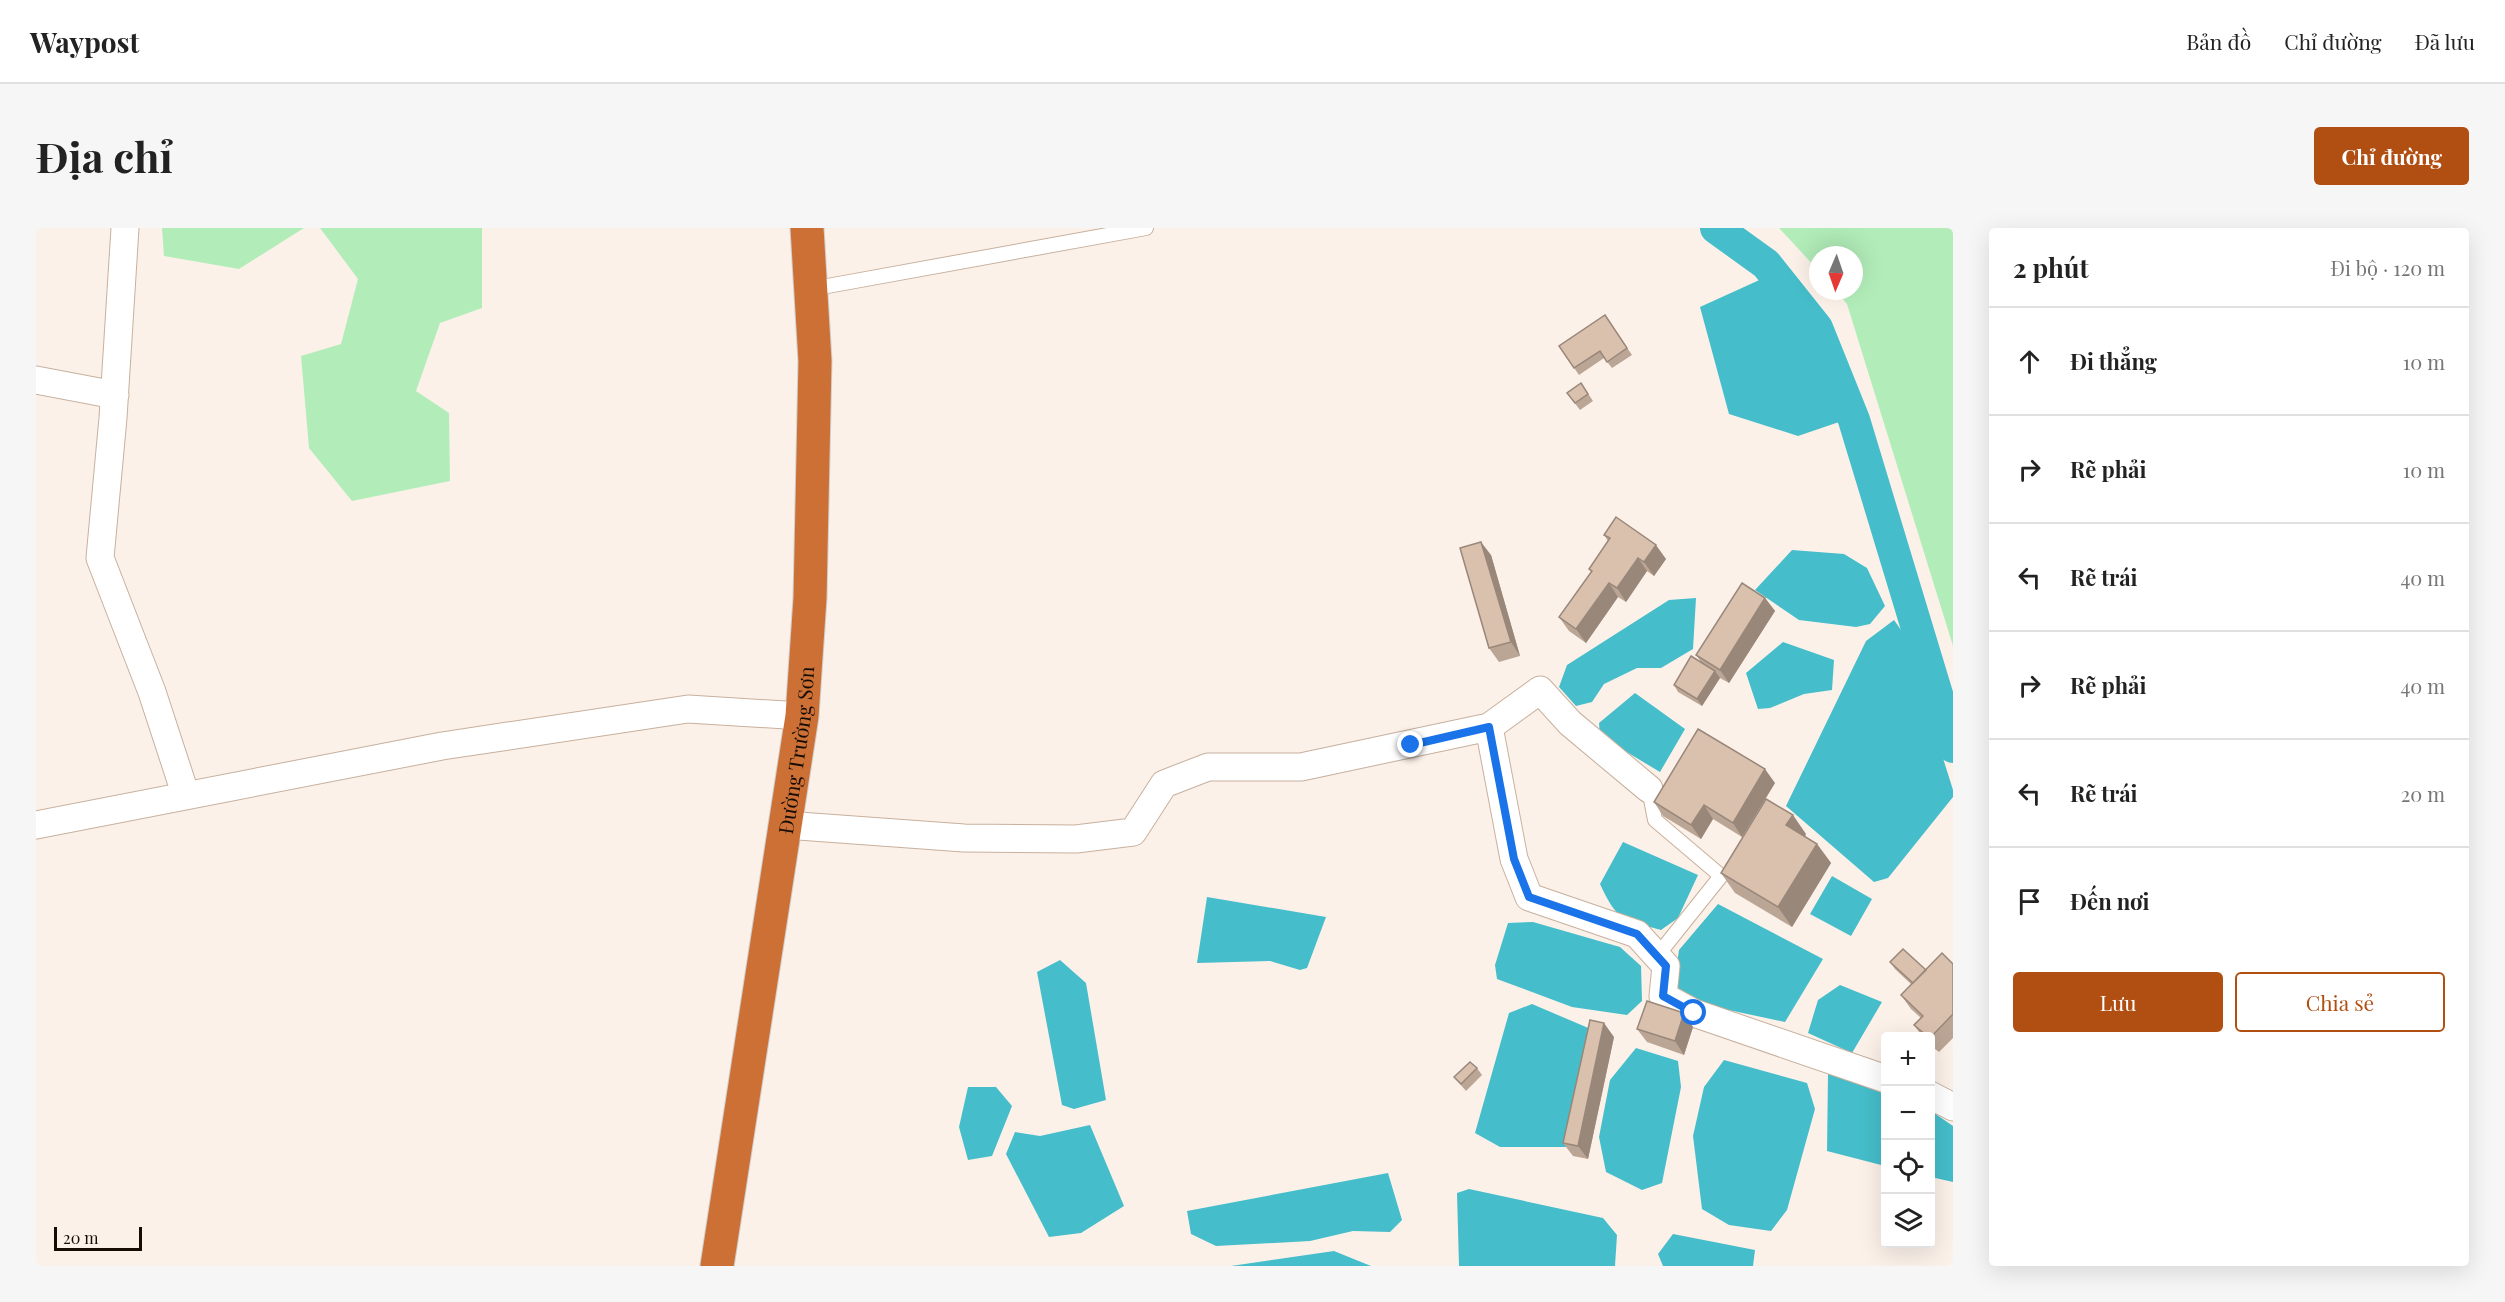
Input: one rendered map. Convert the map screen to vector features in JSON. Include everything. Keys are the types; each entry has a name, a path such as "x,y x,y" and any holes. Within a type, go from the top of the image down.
{"highway":[{"name":"Đường Trường Sơn","path":"717,1266 802,716 811,586 815,361 807,228"}],"street":[{"path":"125,228 115,395 100,558 152,692 186,796"},
{"path":"36,380 115,395"},
{"path":"785,825 964,838 1076,839 1133,832 1164,784 1208,767 1301,766 1489,727 1540,690 1570,723 1649,789"},
{"path":"36,825 442,746 688,709 802,716"},
{"path":"1489,727 1514,859 1529,897 1637,934 1666,966 1663,996 1694,1013 1881,1077"},
{"path":"1935,1098 1953,1107"}],"lane":[{"path":"811,289 1146,228"},
{"path":"1649,789 1655,820 1721,876 1657,956"}],"green space":[{"path":"162,228 304,228 239,269 164,256"},
{"path":"320,228 482,228 482,308 440,323 416,391 449,413 450,481 352,501 309,448 301,356 341,344 358,279"},
{"path":"1779,228 1953,228 1953,646 1847,304 1844,300 1863,300 1863,246 1809,246 1809,260"}],"water":[{"path":"1766,277 1809,337 1839,422 1798,436 1729,414 1700,307"},
{"path":"1792,550 1844,554 1867,568 1885,606 1870,624 1856,627 1799,620 1755,590"},
{"path":"1696,598 1693,649 1661,668 1637,668 1604,684 1592,702 1576,706 1559,687 1567,665 1669,600"},
{"path":"1894,620 1904,634 1953,790 1953,797 1888,878 1874,882 1786,806 1866,641"},
{"path":"1783,642 1834,660 1832,690 1804,694 1770,708 1758,709 1746,673"},
{"path":"1635,693 1685,729 1660,772 1600,736 1599,723"},
{"path":"1623,842 1698,875 1678,918 1661,930 1629,921 1623,917 1612,906 1600,884"},
{"path":"1832,876 1872,899 1851,936 1810,914"},
{"path":"1207,897 1326,917 1307,968 1300,970 1270,961 1197,963"},
{"path":"1718,904 1823,959 1785,1022 1691,1002 1674,985 1679,950"},
{"path":"1533,922 1620,947 1641,966 1642,1001 1627,1015 1572,1007 1497,979 1495,965 1508,923"},
{"path":"1060,960 1086,983 1106,1100 1074,1109 1062,1105 1037,972"},
{"path":"1840,985 1882,1002 1852,1053 1808,1033 1818,1000"},
{"path":"1532,1004 1593,1030 1568,1147 1500,1147 1475,1133 1509,1013"},
{"path":"1636,1048 1678,1061 1681,1087 1662,1183 1642,1190 1606,1172 1599,1137 1610,1080"},
{"path":"1724,1060 1807,1083 1815,1109 1787,1210 1771,1231 1729,1225 1702,1209 1693,1136 1704,1087"},
{"path":"1828,1073 1881,1093 1881,1165 1827,1151"},
{"path":"968,1087 996,1087 1012,1106 992,1156 968,1160 959,1127"},
{"path":"1935,1114 1953,1126 1953,1182 1935,1178"},
{"path":"1090,1125 1124,1206 1081,1233 1049,1237 1006,1154 1015,1132 1040,1136"},
{"path":"1388,1173 1402,1220 1390,1232 1353,1231 1310,1241 1216,1246 1191,1234 1187,1211"},
{"path":"1469,1189 1603,1218 1617,1235 1615,1266 1459,1266 1457,1193"},
{"path":"1673,1234 1755,1250 1753,1266 1663,1266 1658,1254"},
{"path":"1334,1251 1371,1266 1231,1266"}],"building":[{"path":"1605,315 1627,348 1607,362 1600,351 1574,368 1559,346"},
{"path":"1581,383 1588,394 1575,403 1567,393"},
{"path":"1616,517 1656,545 1644,562 1638,558 1617,588 1609,583 1576,629 1559,617 1592,571 1589,569 1610,538 1604,535"},
{"path":"1481,542 1511,642 1489,648 1460,548"},
{"path":"1742,583 1765,598 1720,670 1696,655"},
{"path":"1691,656 1715,671 1697,699 1674,685"},
{"path":"1698,729 1765,769 1733,823 1704,805 1691,825 1654,802"},
{"path":"1766,799 1793,815 1786,825 1817,844 1778,907 1721,873"},
{"path":"1903,949 1926,970 1913,983 1890,962"},
{"path":"1942,953 1953,964 1953,1014 1935,1033 1922,1032 1914,1025 1923,1016 1901,995"},
{"path":"1647,1001 1684,1013 1675,1041 1637,1029"},
{"path":"1590,1020 1604,1023 1578,1146 1563,1143"},
{"path":"1470,1062 1477,1068 1461,1084 1454,1077"}],"waterway":[{"path":"1716,228 1766,264 1817,328 1854,420 1953,747"}],"route":[{"path":"1411,745 1489,727 1514,859 1529,897 1637,934 1666,966 1663,996 1694,1013"}]}
